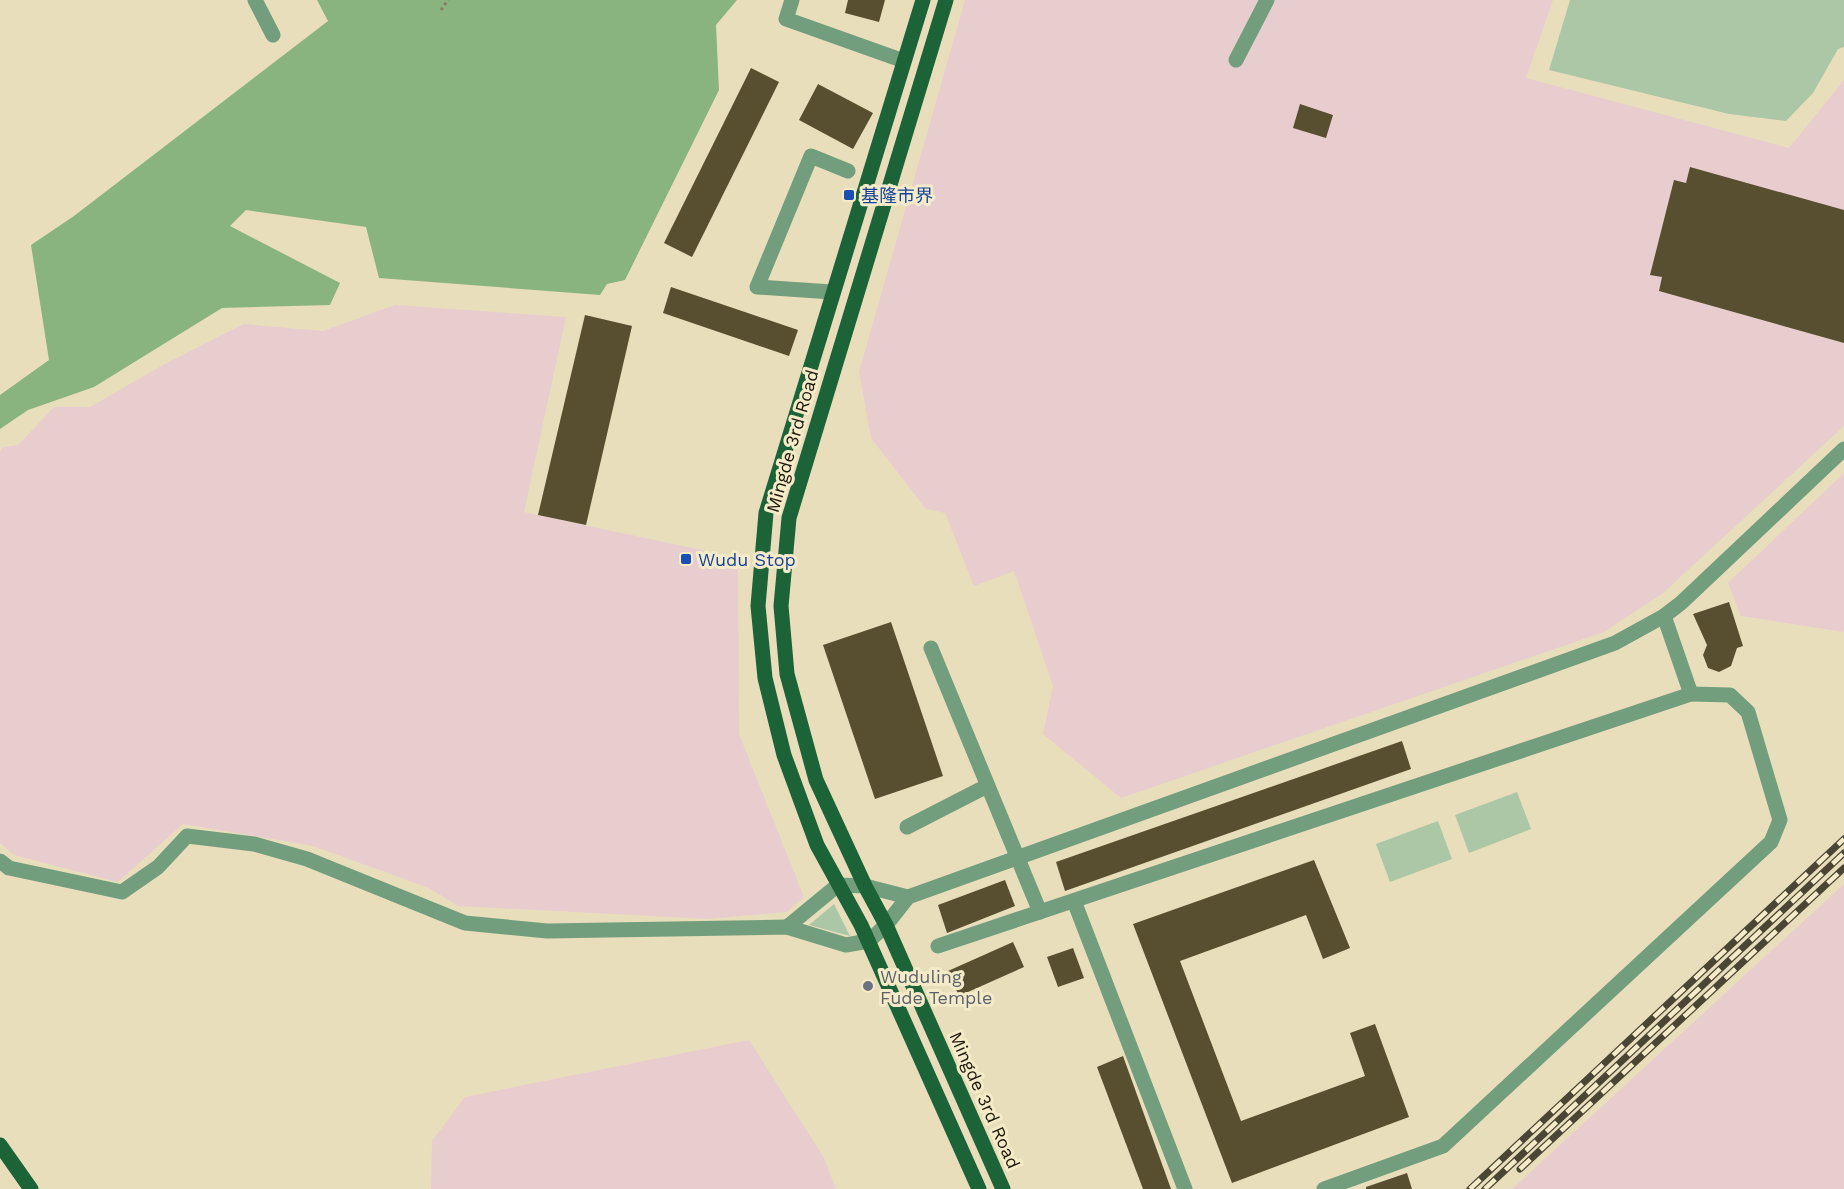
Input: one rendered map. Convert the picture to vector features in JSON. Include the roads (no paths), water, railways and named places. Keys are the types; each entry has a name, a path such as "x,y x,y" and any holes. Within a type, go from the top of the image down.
{"main road":[{"name":"Mingde 3rd Road","path":"923,0 766,513 758,606 765,678 784,755 817,845 868,941 979,1189"},
{"name":"Mingde 3rd Road","path":"946,0 789,518 781,606 787,674 816,780 865,886 886,925 1003,1189"},
{"path":"832,292 854,299"},
{"path":"0,1145 32,1189"}],"street":[{"path":"255,0 273,34"},
{"path":"792,0 786,19 904,61"},
{"path":"1236,60 1267,0"},
{"path":"832,292 757,287 811,156 848,171"},
{"path":"0,861 9,868 122,892 158,867 187,836 254,844 307,859 465,923 547,931 787,927 846,945 868,941 886,925 908,897 1615,643 1664,616 1681,603 1844,449"},
{"path":"1664,616 1691,694"},
{"path":"931,648 1040,912"},
{"path":"938,946 1691,694 1730,694 1748,712 1780,820 1771,842 1443,1146 1324,1189"},
{"path":"907,827 987,786"},
{"path":"787,927 838,885 865,886 908,897"},
{"path":"1074,901 1185,1189"}],"railway":[{"path":"1470,1189 1844,839"},
{"path":"1485,1189 1844,853"},
{"path":"1520,1169 1844,868"}],"place":[{"name":"基隆市界","path":"849,195"},
{"name":"Wudu Stop","path":"686,559"},
{"name":"Wuduling Fude Temple","path":"868,986"}]}
